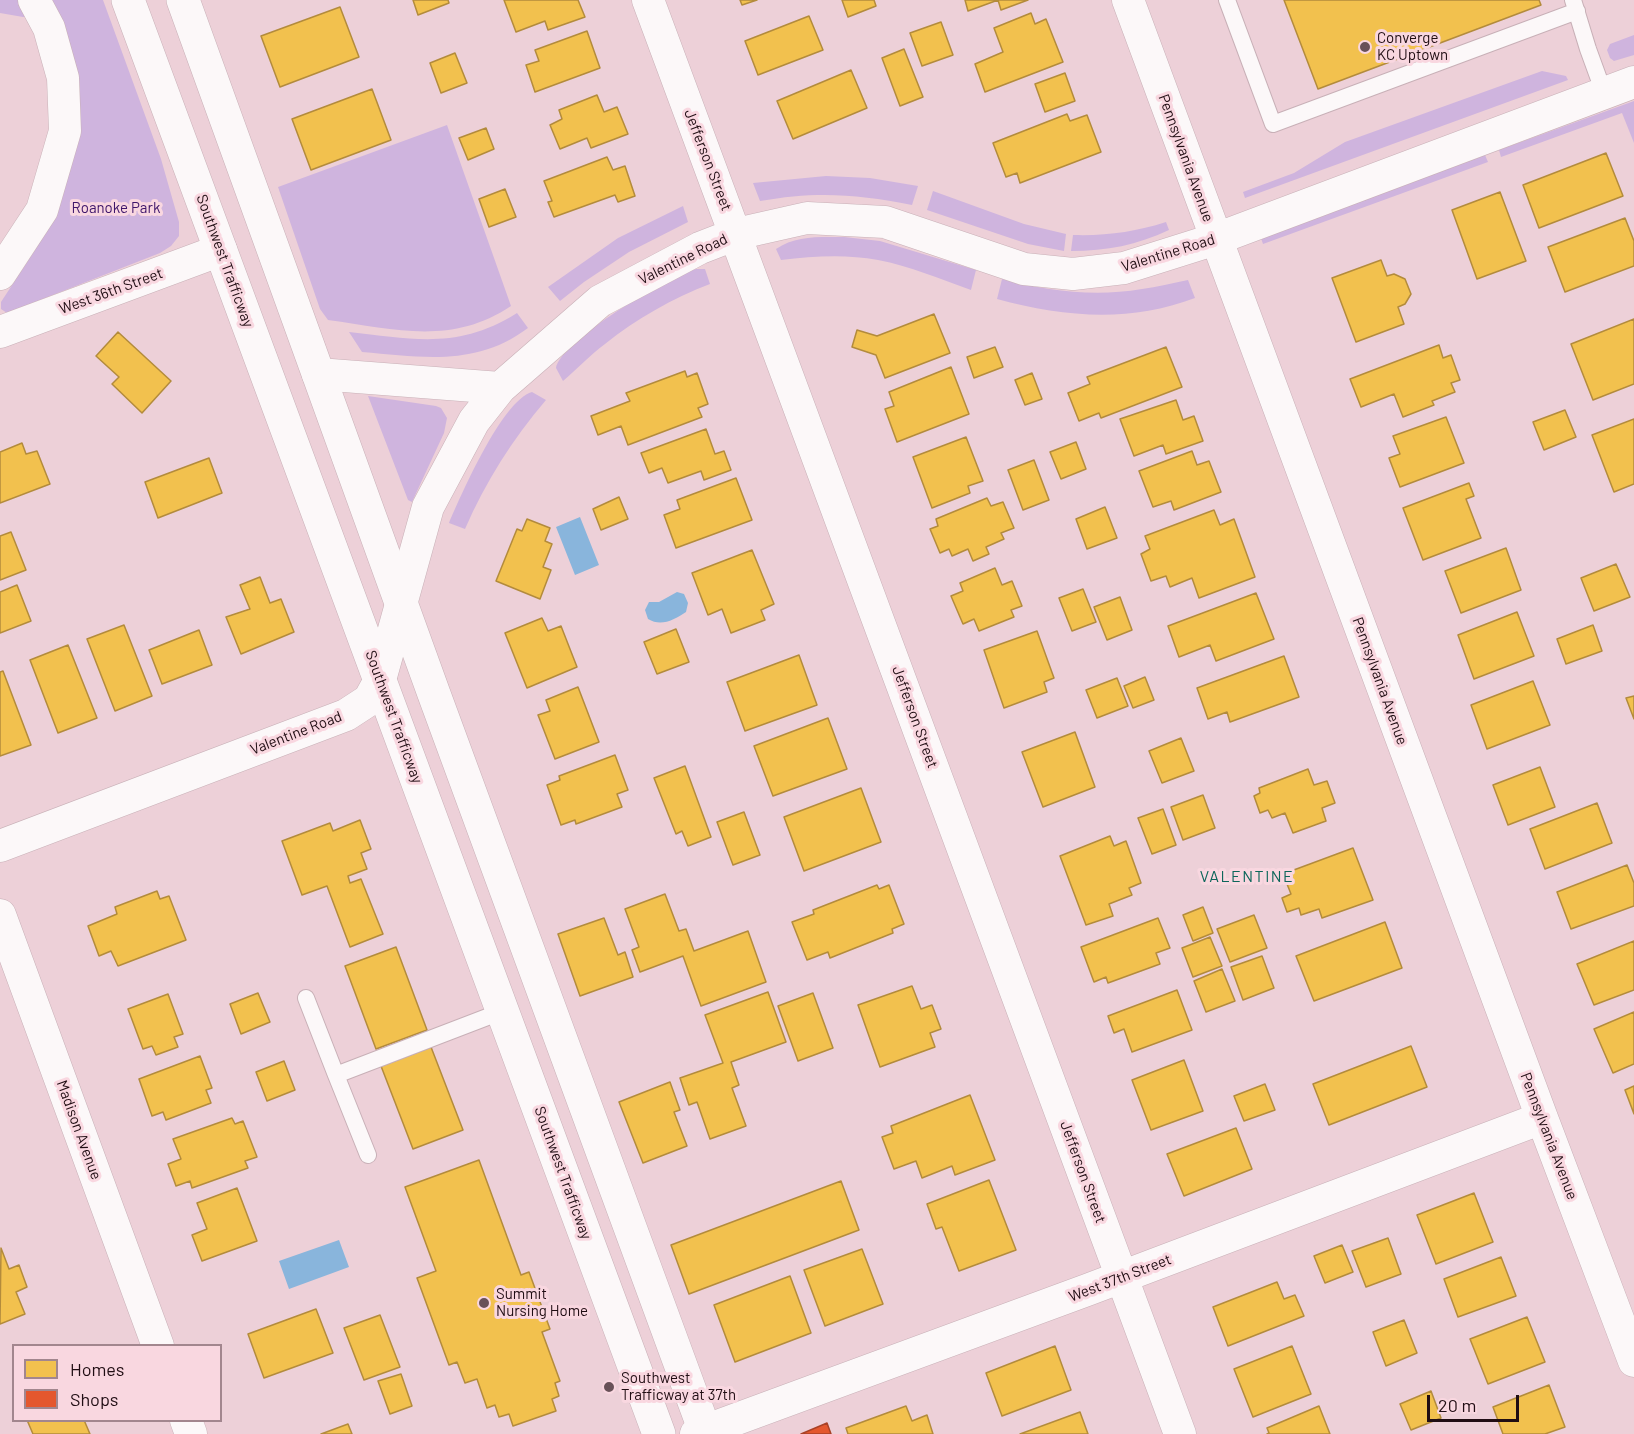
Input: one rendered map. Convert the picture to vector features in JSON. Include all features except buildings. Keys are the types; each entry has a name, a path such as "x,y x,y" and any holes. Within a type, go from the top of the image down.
{"main road":[{"name":"Southwest Trafficway","path":"128,0 660,1434"},
{"path":"183,0 702,1433"}],"street":[{"path":"0,274 42,210 65,131 63,78 49,28 34,0"},
{"name":"Jefferson Street","path":"648,0 1180,1434"},
{"name":"Pennsylvania Avenue","path":"1128,0 1634,1361"},
{"name":"Valentine Road","path":"0,860 0,846 346,715 369,700 380,680 428,507 474,421 500,388 600,301 700,248 736,234 807,218 885,222 1024,269 1073,274 1124,268 1216,239 1634,82"},
{"name":"West 36th Street","path":"0,332 221,250"},
{"path":"318,374 500,388"},
{"name":"Madison Avenue","path":"0,915 157,1344"},
{"name":"West 37th Street","path":"702,1433 1542,1118"}],"lane":[{"path":"1227,0 1273,124 1575,6 1604,93"},
{"path":"306,998 368,1155"},
{"path":"336,1075 503,1011"}],"green space":[{"name":"Roanoke Park","path":"0,0 103,0 161,159 179,222 179,236 171,246 160,253 7,313 1,309 1,302 37,247 57,201 57,17 23,17 0,13"},
{"path":"1634,35 1634,55 1614,61 1610,58 1607,50 1610,44"},
{"path":"1542,71 1566,76 1568,80 1245,198 1243,192 1294,173 1345,142"},
{"path":"1634,101 1634,143 1622,113 1501,157 1499,150"},
{"path":"447,125 511,306 489,318 467,326 444,330 400,330 328,320 320,309 278,187"},
{"path":"1485,155 1488,162 1263,244 1261,238"},
{"path":"826,176 870,178 918,186 912,205 873,198 836,195 799,196 760,201 753,183"},
{"path":"933,191 1024,224 1066,234 1064,251 1028,244 927,210"},
{"path":"683,206 688,222 629,252 560,301 548,287 618,238"},
{"path":"1166,222 1169,230 1133,243 1097,250 1071,251 1073,235 1120,233"},
{"path":"844,237 880,241 976,270 971,290 913,269 878,260 830,256 781,260 776,249 800,239"},
{"path":"696,269 705,269 710,284 669,303 629,326 599,348 563,381 556,368 562,357 576,342 641,296 663,283"},
{"path":"1002,279 1054,290 1089,293 1124,291 1188,280 1195,298 1146,311 1096,315 1072,313 997,299"},
{"path":"517,313 528,328 489,349 469,354 428,357 362,352 349,332 415,339 455,337 496,325"},
{"path":"532,392 546,400 522,430 501,462 465,529 449,523 496,429 520,399"},
{"path":"368,396 436,406 441,408 447,418 444,433 412,502 408,500"}],"water":[{"path":"580,517 599,565 575,575 556,527"},
{"path":"677,592 684,594 688,603 686,612 663,622 648,619 645,610 649,602 659,602"},
{"path":"339,1240 349,1267 289,1289 279,1261"}],"place":[{"name":"Converge KC Uptown","path":"1365,47"},
{"name":"Summit Nursing Home","path":"484,1303"},
{"name":"Southwest Trafficway at 37th","path":"609,1387"}],"district":[{"name":"VALENTINE","path":"1247,877"}]}
